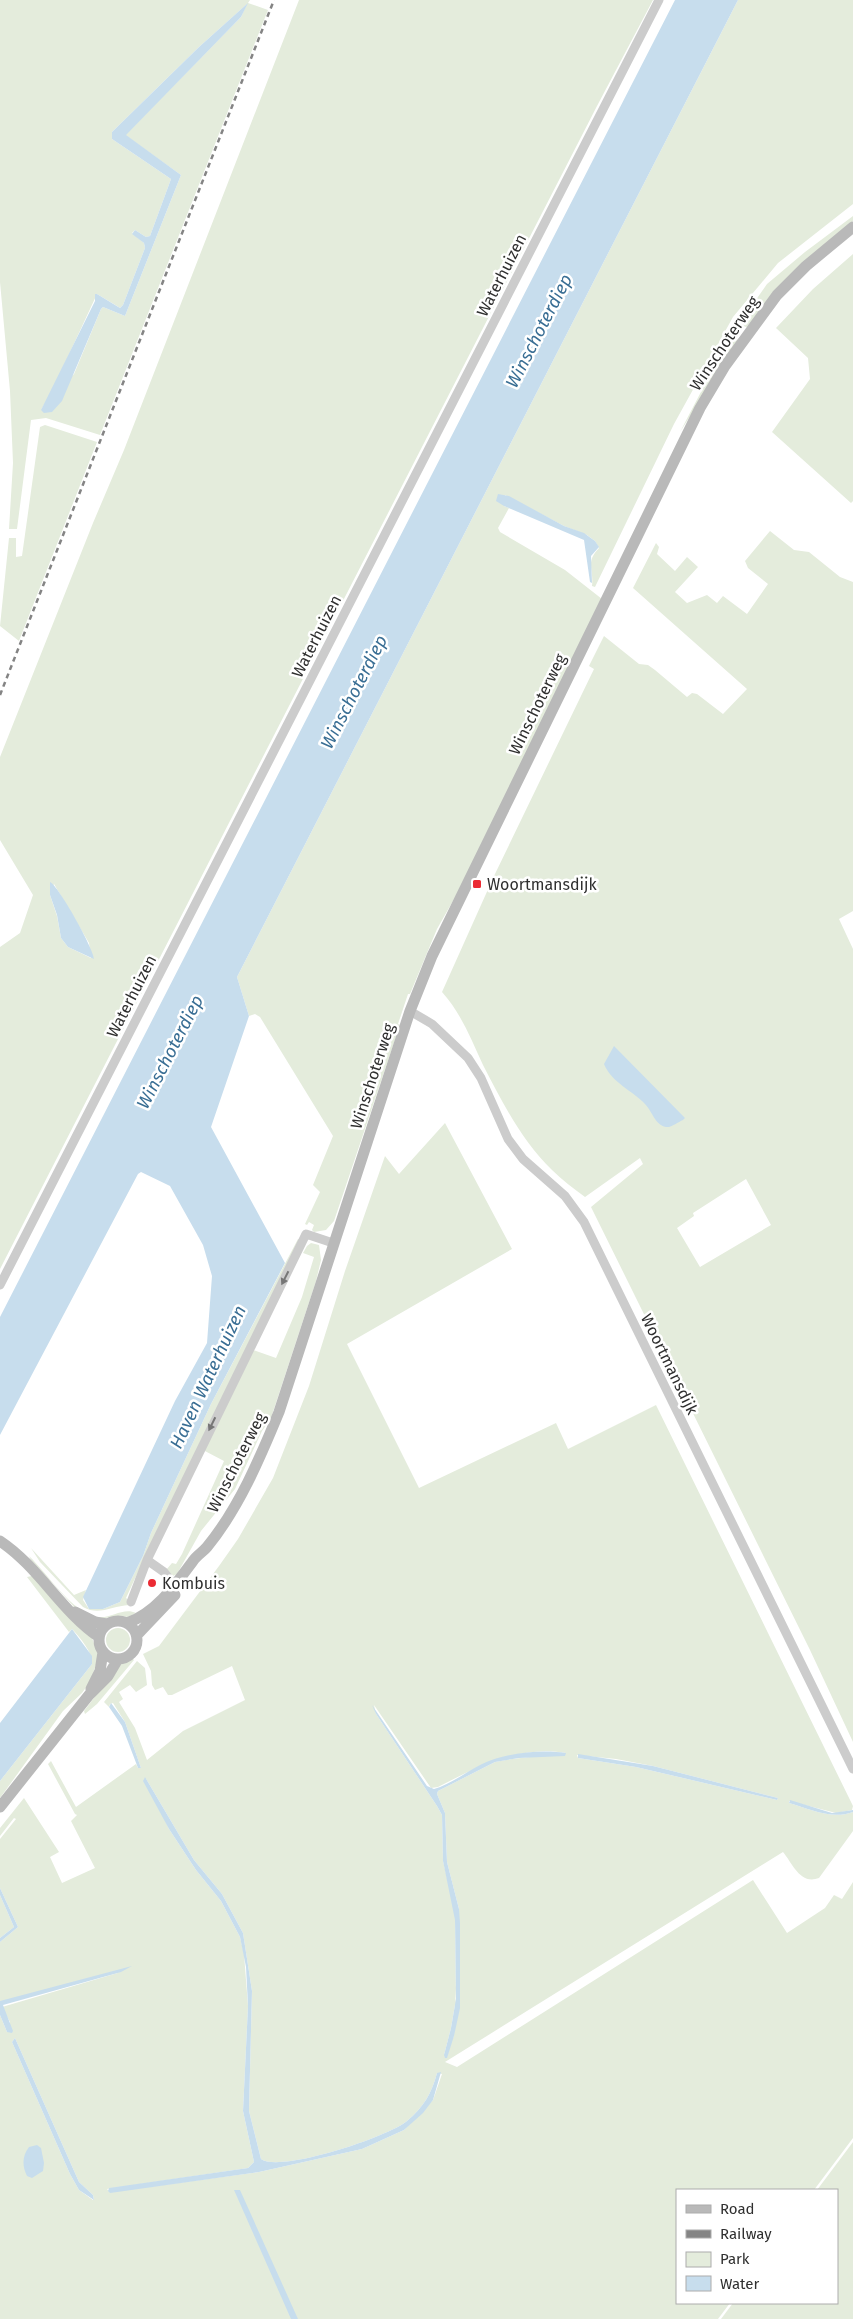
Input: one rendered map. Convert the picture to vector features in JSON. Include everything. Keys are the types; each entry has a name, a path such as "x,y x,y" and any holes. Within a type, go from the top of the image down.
{"main road":[{"name":"Winschoterweg","path":"127,1622 141,1616 175,1586 197,1556 206,1548 243,1489 279,1412 332,1243 373,1128 410,1011 432,956 700,408 725,366 777,295 806,266 853,228"},
{"path":"0,1541 30,1566 73,1618 99,1637"},
{"name":"Winschoterweg","path":"137,1635 182,1587 203,1559 206,1548"},
{"path":"68,1610 95,1622 107,1624"},
{"path":"89,1695 100,1671 103,1652 99,1637 102,1628 117,1620 127,1622 137,1635 137,1642 133,1652 126,1657 118,1659 103,1652"},
{"path":"0,1807 89,1695 108,1676 118,1659"}],"street":[{"name":"Waterhuizen","path":"0,1285 659,0"},
{"name":"Woortmansdijk","path":"410,1011 432,1024 468,1058 481,1078 508,1138 523,1160 565,1196 584,1222 853,1769"},
{"path":"132,1602 147,1560 306,1234 332,1243"},
{"path":"147,1560 164,1572 175,1586"}],"green space":[{"path":"0,0 250,0 248,3 268,10 100,435 46,418 31,420 17,529 9,529 13,463 10,391 0,282","holes":["247,4 241,17 125,135 181,175 125,316 103,307 101,309 74,374 41,410 52,391 97,294 120,308 123,305 145,248 144,243 132,233 135,230 146,237 150,236 171,179 112,139 112,132 199,47"]},
{"path":"299,0 653,0 0,1269 0,947 20,933 33,895 0,840 0,757 124,450","holes":["54,884 89,943 91,958 68,947 61,938 57,916 50,895"]},
{"path":"738,0 853,0 853,204 778,263 733,317 674,424 595,587 592,586 591,562 599,548 595,541 587,535 564,526 505,495 504,506 509,508 498,528 500,532 565,570 602,599 471,869 437,929 410,994 408,994 398,1024 400,1025 334,1221 326,1230 314,1232 312,1230 314,1225 309,1222 307,1225 305,1224 320,1192 313,1185 333,1136 260,1017 255,1014 249,1016 237,977"},
{"path":"853,216 853,221 815,254 747,327 741,326 740,323 767,284 805,252"},
{"path":"853,254 853,501 851,503 772,432 810,379 808,358 776,328 813,289"},
{"path":"739,339 680,432 726,344"},
{"path":"45,425 97,442 19,641 0,626 9,538 16,538 16,557 22,556 40,427"},
{"path":"770,531 794,550 809,552 840,577 853,582 853,911 839,919 853,949 853,1742 810,1650 591,1207 643,1164 640,1158 585,1197 564,1181 541,1159 522,1134 490,1079 460,1017 442,992 494,876 594,669 589,666 604,636 639,664 648,665 655,670 687,697 692,693 697,694 723,714 747,689 633,588 656,543 659,547 657,554 675,571 687,557 698,567 675,592 687,603 707,595 717,603 723,596 747,614 768,584 748,568 745,561","holes":["746,1179 771,1225 700,1267 677,1228 694,1216 693,1213"]},
{"path":"445,1123 512,1249 347,1344 419,1488 556,1423 568,1449 656,1405 853,1806 852,1810 836,1813 789,1801 789,1803 813,1811 829,1814 837,1815 853,1812 853,1831 819,1878 807,1879 802,1876 783,1852 445,2062 457,2067 753,1880 787,1933 825,1908 834,1895 842,1899 853,1882 853,2138 815,2189 676,2189 676,2304 729,2304 718,2319 0,2319 0,2015 7,2032 10,2022 2,2007 121,1972 0,2002 0,1942 18,1927 0,1888 0,1839 16,1819 14,1818 0,1836 0,1828 24,1798 59,1852 50,1857 62,1883 95,1868 71,1821 77,1815 48,1764 51,1761 76,1807 136,1764 138,1768 141,1768 125,1722 113,1703 109,1707 104,1702 137,1661 145,1668 147,1685 136,1692 130,1685 119,1692 123,1699 119,1702 135,1728 147,1760 183,1731 245,1700 232,1666 172,1695 168,1695 163,1687 155,1690 152,1685 151,1671 143,1654 159,1646 219,1566 238,1539 273,1478 309,1386 345,1271 385,1156 399,1174","holes":["374,1705 431,1788 438,1787 483,1765 515,1755 549,1751 566,1753 495,1762 438,1791 437,1794 445,1813 447,1862 459,1909 456,1988 455,1912 443,1861 442,1815 376,1714","577,1755 616,1759 653,1766 778,1798 777,1800 636,1767 578,1758","145,1777 194,1860 222,1894 243,1933 252,1991 249,2111 261,2159 272,2162 311,2157 379,2136 407,2121 418,2111 430,2094 437,2073 442,2074 433,2100 404,2130 362,2149 259,2172 110,2192 107,2189 248,2168 254,2162 243,2111 248,2006 244,1954 240,1937 221,1901 196,1870 169,1829","455,2003 454,2036 444,2055","15,2038 79,2182 93,2195 93,2200 79,2190 70,2174 12,2042"]},
{"path":"298,1239 301,1240 149,1548 126,1598 130,1601 129,1605 100,1611 89,1610 83,1607 40,1562 31,1548 74,1595 86,1590 83,1600 89,1609 103,1609 120,1602 143,1556 151,1533 211,1404"},
{"path":"311,1243 319,1245 321,1260 316,1281 271,1418 262,1431 235,1489 201,1531 177,1574 171,1577 166,1570 172,1563 176,1564 182,1554 224,1461 203,1450 253,1350 276,1358 302,1297 314,1257 303,1253"},
{"path":"29,1556 70,1601 88,1614 103,1617 126,1611 136,1613 128,1617 117,1616 100,1619 77,1610 31,1560"},
{"path":"32,1576 92,1638 99,1656 90,1682 82,1693 63,1711 0,1798 0,1781 92,1664 90,1654 82,1641 72,1629 69,1632 27,1577"},
{"path":"118,1628 127,1631 130,1640 127,1649 118,1652 109,1649 106,1640 109,1631"},
{"path":"132,1658 134,1660 97,1704 85,1714 84,1711 119,1665"},
{"path":"0,1895 14,1927 0,1938"},
{"path":"853,2142 853,2319 721,2319 732,2304 838,2304 838,2189 818,2189"}],"water":[{"path":"675,0 738,0 237,977 249,1016 211,1127 285,1263 211,1404 151,1533 143,1556 120,1602 103,1609 89,1609 83,1597 175,1401 207,1343 212,1276 203,1245 170,1186 141,1172 138,1174 0,1435 0,1317"},
{"path":"248,3 241,17 126,135 181,175 125,316 103,307 101,309 62,401 52,412 44,413 41,410 95,301 95,294 120,308 123,305 145,248 144,243 132,234 135,230 146,237 150,236 171,179 112,139 112,132 199,47"},
{"path":"498,494 509,496 564,526 584,533 595,541 599,547 591,556 592,583 590,582 584,540 504,506 496,501"},
{"path":"50,882 75,918 94,959 68,947 61,938 57,915 50,895"},
{"path":"614,1046 685,1118 683,1120 670,1127 662,1126 640,1099 612,1076 604,1064"},
{"path":"72,1629 92,1656 92,1664 0,1781 0,1723"},
{"path":"111,1703 125,1722 141,1768 138,1768 122,1726 109,1707"},
{"path":"372,1705 427,1786 434,1789 482,1764 501,1757 534,1752 566,1753 565,1756 519,1758 495,1762 438,1791 437,1794 445,1813 447,1862 459,1909 460,1923 460,2008 447,2058 444,2055 456,1999 455,1920 443,1861 442,1815"},
{"path":"578,1754 653,1766 778,1798 777,1800 636,1767 578,1758"},
{"path":"145,1777 194,1860 222,1894 243,1933 252,1991 249,2111 261,2159 272,2162 311,2157 357,2144 396,2128 413,2116 422,2105 430,2094 437,2073 441,2072 433,2100 423,2113 404,2130 362,2149 259,2172 110,2193 108,2191 109,2188 248,2168 254,2162 243,2111 248,2006 246,1967 240,1937 221,1901 196,1870 169,1829 143,1781"},
{"path":"790,1800 832,1813 853,1810 853,1812 837,1815 821,1813 789,1803"},
{"path":"0,1888 18,1927 0,1942 0,1938 14,1927 0,1895"},
{"path":"132,1966 121,1972 3,2005 13,2031 12,2033 7,2032 0,2015 0,2001"},
{"path":"15,2038 79,2182 93,2195 94,2200 79,2190 70,2174 12,2042"},
{"path":"37,2145 41,2148 44,2163 43,2171 32,2178 27,2176 25,2172 24,2157 29,2147"},
{"path":"234,2190 240,2190 298,2319 291,2319"}],"railway":[{"path":"0,695 274,0"}],"place":[{"name":"Woortmansdijk","path":"477,884"},
{"name":"Kombuis","path":"152,1583"}],"water label":[{"name":"Winschoterdiep","path":"539,331"},
{"name":"Winschoterdiep","path":"354,692"},
{"name":"Winschoterdiep","path":"170,1052"},
{"name":"Haven Waterhuizen","path":"208,1377"}]}
